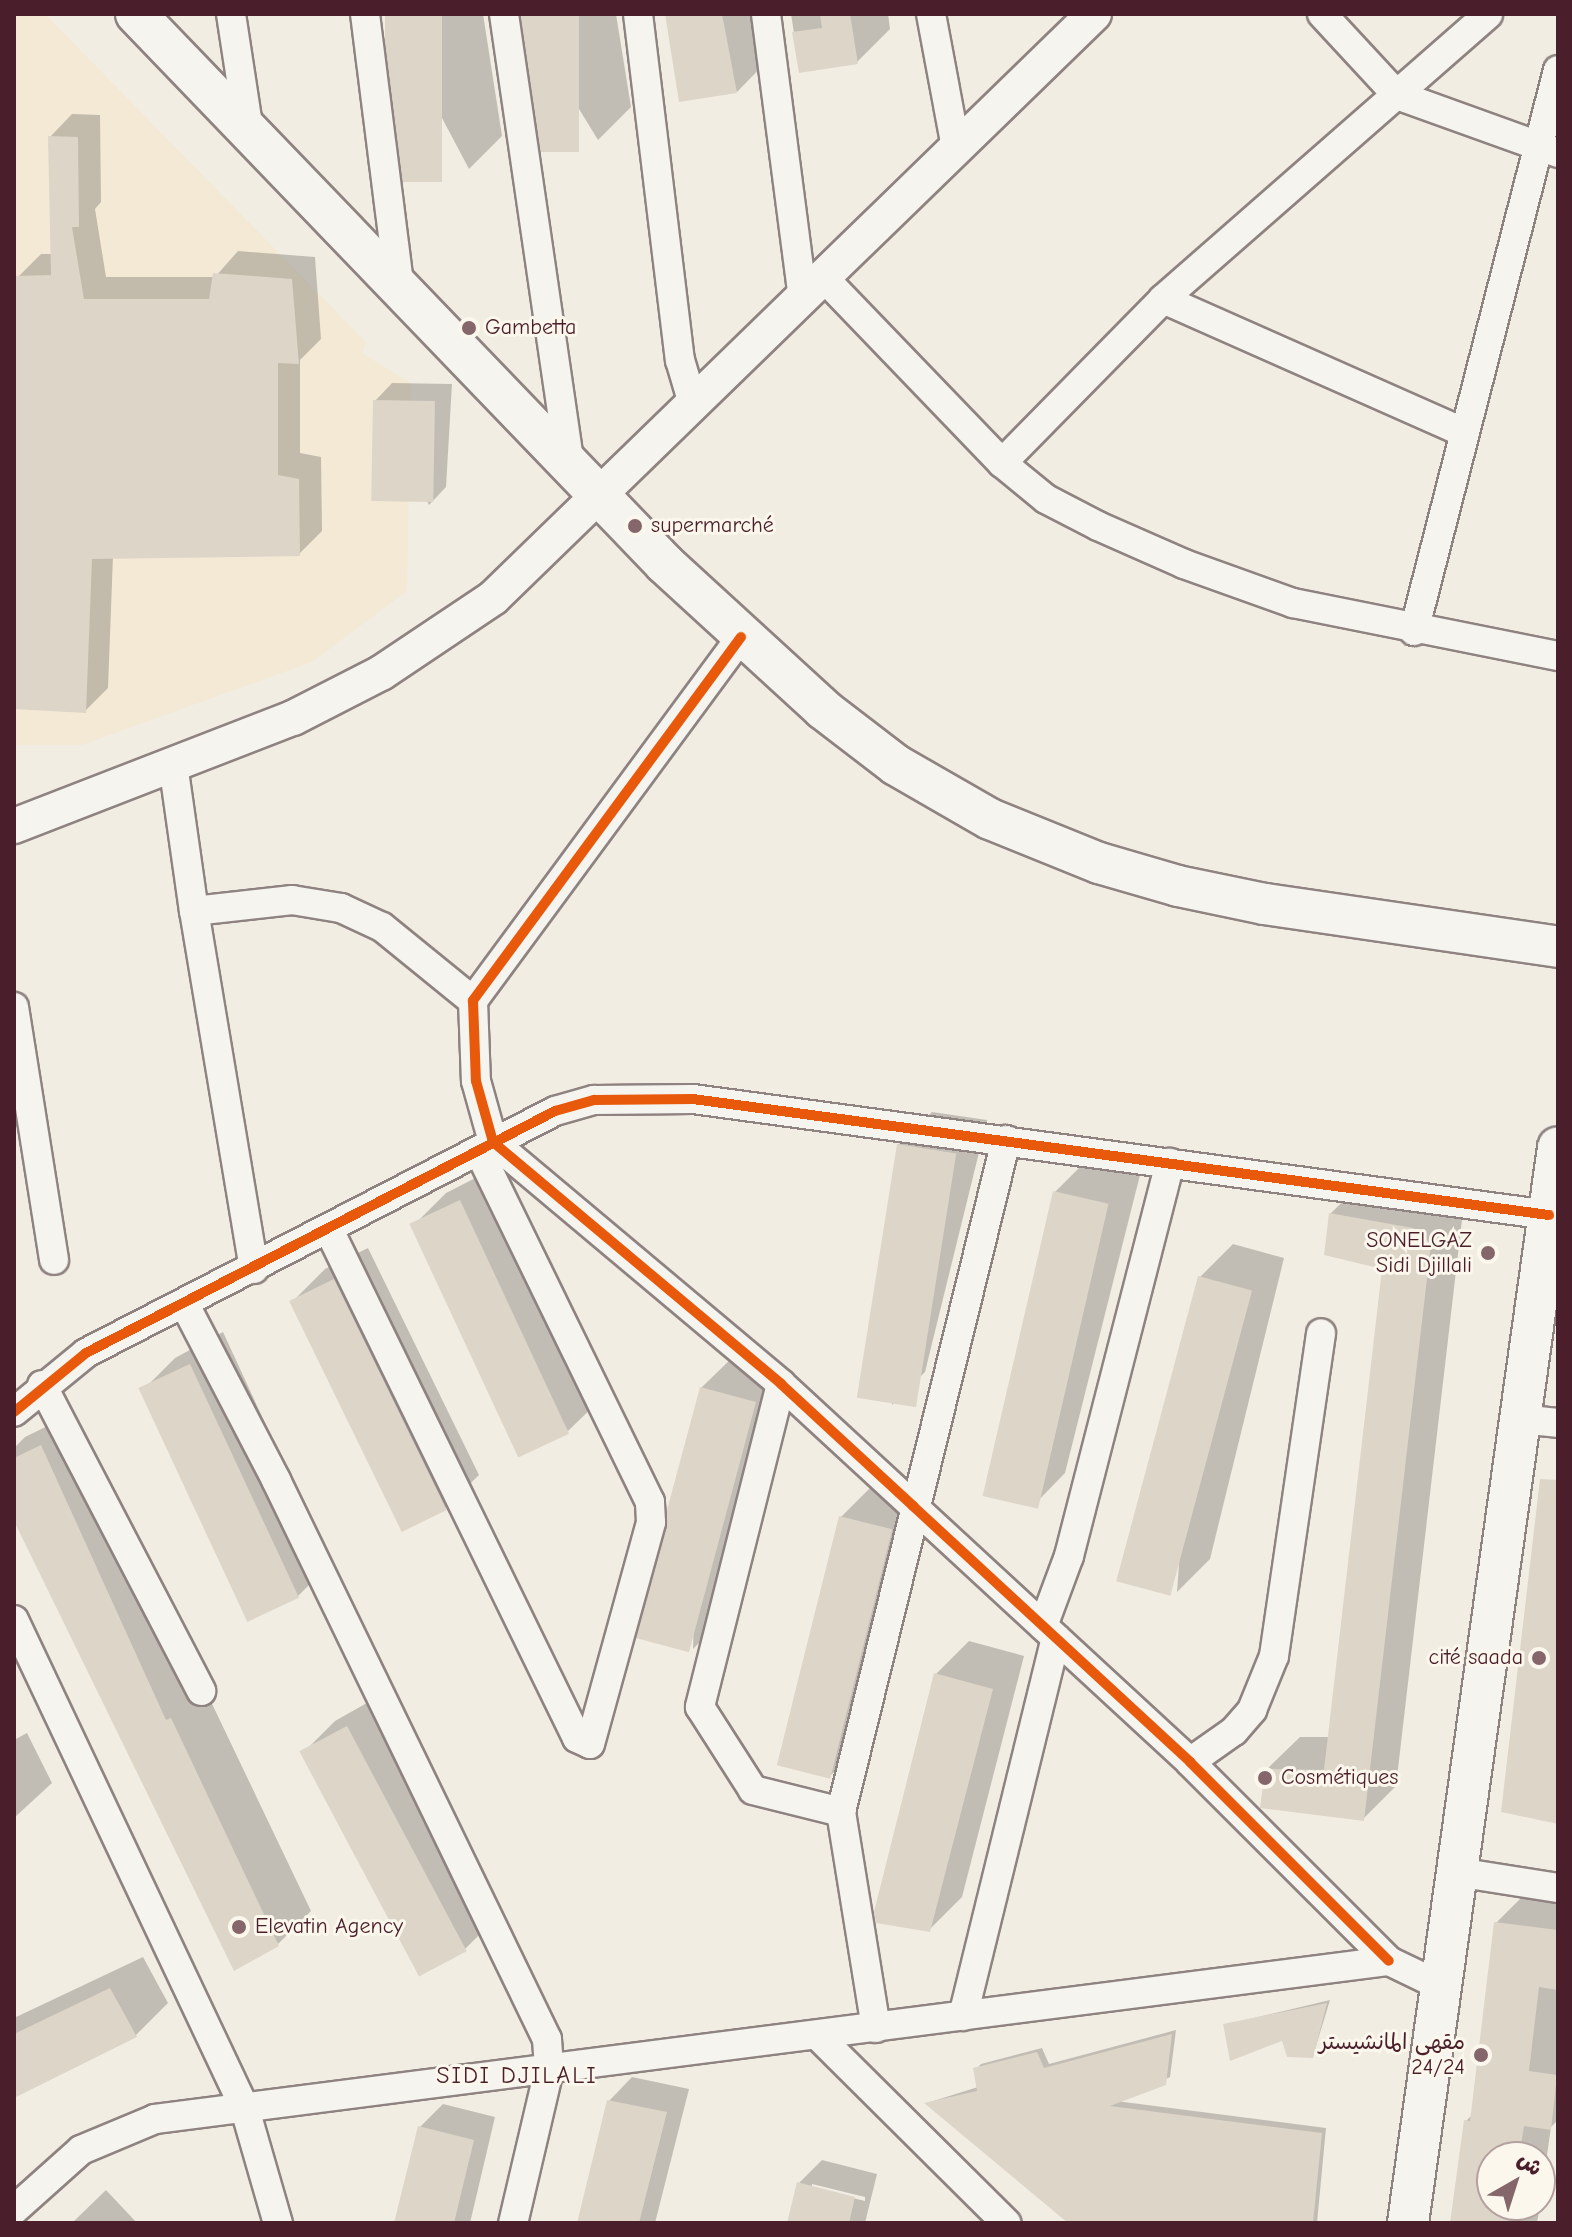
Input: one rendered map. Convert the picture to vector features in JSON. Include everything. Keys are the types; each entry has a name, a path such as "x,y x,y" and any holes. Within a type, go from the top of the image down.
{"main road":[{"path":"136,14 599,495 741,637 896,765 990,819 1099,863 1265,904 1558,947"},
{"path":"1408,2223 1457,1872 1539,1421 1549,1215 1558,1147"}],"street":[{"path":"231,14 249,131"},
{"path":"365,14 399,285"},
{"path":"504,14 569,462"},
{"path":"638,14 680,360 693,404"},
{"path":"766,14 813,287 1002,463 1046,499 1184,564 1293,603 1414,631 1558,656"},
{"path":"931,14 956,148"},
{"path":"1322,14 1397,95 1548,150"},
{"path":"1002,463 1163,299 1488,14"},
{"path":"14,826 293,718 381,673 493,598 956,148 1082,19"},
{"path":"1414,631 1465,433 1548,150 1558,70"},
{"path":"1163,299 1465,433"},
{"path":"329,1230 577,1738 590,1744 651,1522 650,1502 486,1147 476,1081 473,1001 741,637"},
{"path":"173,764 194,911 254,1269"},
{"path":"194,911 292,900 341,908 382,927 473,1001"},
{"path":"14,1007 54,1260"},
{"path":"14,1412 42,1385 86,1353 185,1305 555,1111 632,1096 693,1099 1549,1215"},
{"path":"876,2028 841,1812 913,1506 1006,1140"},
{"path":"486,1147 781,1384 1190,1762 1389,1961 1441,1986"},
{"path":"963,2016 1050,1632 1170,1163"},
{"path":"185,1305 276,1480 547,2039 549,2070 513,2223"},
{"path":"1190,1762 1234,1731 1252,1710 1274,1656 1321,1333"},
{"path":"781,1384 700,1707 753,1790 841,1812"},
{"path":"42,1385 93,1474 201,1691"},
{"path":"14,1620 245,2109 278,2223"},
{"path":"1457,1872 1558,1888"},
{"path":"14,2210 81,2150 155,2119 1389,1961"},
{"path":"817,2035 1006,2223"}],"shaded area":[{"path":"14,14 45,14 366,342 362,353 411,383 407,591 312,662 82,745 14,745"}],"building":[{"path":"385,14 442,14 442,182 385,182"},
{"path":"521,14 579,14 579,152 521,152"},
{"path":"665,14 722,14 737,93 679,102"},
{"path":"820,14 850,14 858,64 799,73 792,32 822,28"},
{"path":"48,136 78,137 79,227 72,227 84,299 209,299 213,273 292,279 299,364 278,363 278,475 299,479 300,556 92,559 86,713 14,709 16,276 51,275"},
{"path":"373,400 435,401 433,502 371,501"},
{"path":"897,1144 956,1153 916,1407 857,1398"},
{"path":"1053,1191 1109,1204 1038,1509 983,1496"},
{"path":"460,1200 569,1434 518,1457 409,1224"},
{"path":"1329,1213 1413,1228 1431,1244 1364,1821 1260,1808 1265,1769 1324,1770 1382,1269 1324,1255"},
{"path":"1198,1276 1252,1290 1170,1596 1116,1581"},
{"path":"334,1279 447,1510 402,1532 289,1301"},
{"path":"190,1364 299,1598 247,1622 138,1388"},
{"path":"700,1387 756,1402 689,1652 633,1637"},
{"path":"41,1445 166,1720 171,1718 279,1946 234,1971 14,1521 14,1458"},
{"name":"cité saada","path":"1540,1479 1558,1480 1558,1824 1501,1812"},
{"path":"839,1516 892,1529 830,1779 777,1765"},
{"path":"934,1673 993,1689 930,1932 876,1923 874,1912"},
{"path":"347,1726 467,1951 419,1977 299,1751"},
{"path":"1494,1922 1558,1930 1558,1990 1539,1987 1529,2071 1557,2075 1551,2130 1524,2126 1522,2141 1476,2141 1476,2221 1510,2223 1450,2223 1464,2120 1470,2121"},
{"path":"110,1988 137,2037 14,2098 14,2034"},
{"path":"1327,2003 1313,2058 1287,2057 1282,2041 1230,2061 1223,2024"},
{"path":"1172,2034 1166,2085 1110,2106 1322,2133 1313,2223 1068,2223 924,2103 977,2091 973,2068 1037,2052 1044,2068"},
{"path":"607,2100 667,2112 639,2223 577,2223"},
{"path":"418,2126 474,2140 454,2223 394,2223"},
{"path":"797,2182 855,2197 849,2223 787,2223"}],"cycle path":[{"path":"741,637 473,1001 476,1081 493,1142 781,1384 1190,1762 1389,1961"},
{"path":"14,1412 86,1353 555,1111 594,1100 693,1099 1549,1215"}],"place":[{"name":"Gambetta","path":"469,328"},
{"name":"supermarché","path":"635,526"},
{"name":"SONELGAZ Sidi Djillali","path":"1488,1253"},
{"name":"cité saada","path":"1539,1658"},
{"name":"Cosmétiques","path":"1265,1778"},
{"name":"Elevatin Agency","path":"239,1927"},
{"name":"مقهى المانشيستر 24/24","path":"1481,2055"}],"district":[{"name":"SIDI DJILALI","path":"517,2076"}]}
